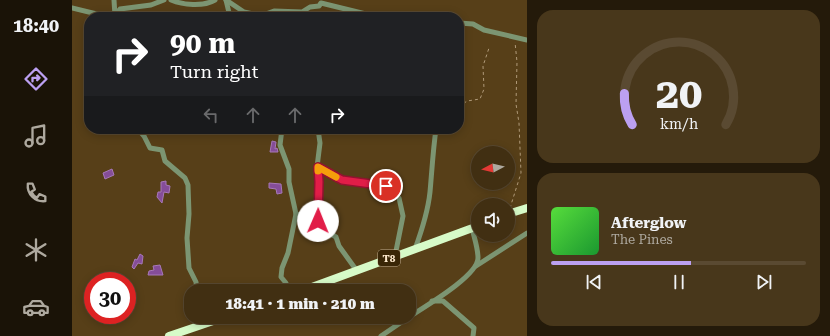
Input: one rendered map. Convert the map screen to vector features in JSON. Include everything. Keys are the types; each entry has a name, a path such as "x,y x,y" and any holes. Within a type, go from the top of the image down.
{"highway":[{"path":"515,212 527,208"},
{"name":"T8","path":"321,284 471,228"},
{"path":"169,336 198,324"}],"street":[{"path":"112,12 114,0"},
{"path":"117,12 120,9 151,5 164,0"},
{"path":"170,0 178,3 195,4 209,4 215,0"},
{"path":"229,12 226,0 244,12"},
{"path":"274,12 302,12 310,7 319,6 321,3 358,12"},
{"path":"72,8 92,12"},
{"path":"464,23 473,24 484,30 527,40"},
{"path":"142,134 150,148 162,150 165,161 185,178 188,185 189,214 186,238 189,268 196,284"},
{"path":"281,134 280,145 289,169 289,182 296,214 288,253 282,268 281,277 286,284"},
{"path":"318,221 318,167 320,143 319,134"},
{"path":"415,249 423,228 430,193 435,134"},
{"path":"318,167 342,180 386,186 399,198 403,216 395,256"},
{"path":"296,214 317,219 324,230 336,237 339,246 357,271"},
{"path":"416,312 467,276 476,266 527,233"},
{"path":"476,242 478,258 476,266"},
{"path":"432,301 443,301 474,328 473,336"},
{"path":"381,336 399,324"}],"path":[{"path":"513,37 517,46 516,104 519,123 521,172 513,198"},
{"path":"464,103 467,101 480,99 484,89 483,66 489,48"}],"building":[{"path":"272,141 276,142 275,149 277,148 278,152 270,152"},
{"path":"112,169 114,175 105,179 103,173"},
{"path":"166,181 166,185 170,186 169,193 164,192 162,203 157,197 158,192 161,192 161,182"},
{"path":"269,183 281,184 282,193 277,194 276,189 269,188"},
{"path":"140,254 143,256 142,264 138,263 134,269 132,267 135,259 137,260"},
{"path":"160,265 163,275 148,275 149,271 154,270 153,266"}],"slow traffic":[{"path":"318,171 318,167 324,172 336,177"}],"route":[{"path":"318,221 318,167 324,172 342,180 386,186"}]}
